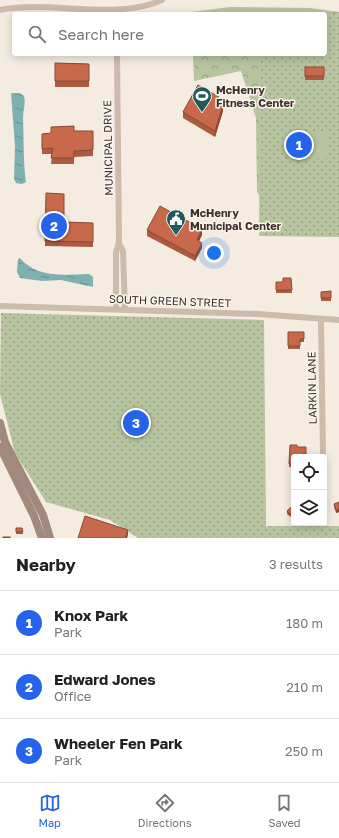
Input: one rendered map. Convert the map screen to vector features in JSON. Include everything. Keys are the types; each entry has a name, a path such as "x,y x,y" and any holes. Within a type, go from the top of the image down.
{"street":[{"path":"0,10 28,6 116,11 145,6 162,0"},
{"name":"MUNICIPAL DRIVE","path":"116,56 119,243 116,252 116,309"},
{"name":"MUNICIPAL DRIVE","path":"119,243 123,251 125,309"},
{"name":"SOUTH GREEN STREET","path":"0,306 258,314 339,320"},
{"name":"LARKIN LANE","path":"321,319 323,454"},
{"path":"0,423 5,442 43,515 50,538"},
{"path":"0,447 34,516 42,538"}],"green space":[{"path":"230,7 310,8 339,12 339,64 327,55 327,12 192,12"},
{"path":"260,11 300,12 260,12"},
{"path":"327,13 339,13 339,237 259,236 260,56 327,56"},
{"path":"193,56 270,56 266,204 257,192 256,118 241,71 194,81"},
{"path":"286,132 328,132 328,158 286,157"},
{"path":"1,313 264,320 266,526 339,526 339,538 138,538 110,520 46,502 15,453 0,394"}],"water":[{"path":"11,93 20,93 25,99 23,118 26,182 22,184 16,183 14,179 15,146"},
{"path":"20,258 34,269 43,272 61,275 89,274 93,277 93,287 61,280 42,281 20,278 17,272 18,259"}],"building":[{"path":"55,63 89,64 89,81 55,81"},
{"path":"305,67 324,67 324,76 305,76"},
{"path":"198,85 219,97 216,101 223,105 215,131 183,112"},
{"path":"74,126 74,131 93,131 93,150 74,151 74,158 51,158 53,148 42,149 42,134 51,133 51,127"},
{"path":"46,193 64,194 64,222 93,223 93,242 45,241"},
{"path":"160,206 202,229 197,240 202,243 195,256 147,230"},
{"path":"283,278 291,278 292,290 276,290 276,282 283,282"},
{"path":"331,291 331,298 321,298 321,292"},
{"path":"288,332 304,332 304,339 300,339 300,346 288,346"},
{"path":"290,445 306,447 306,454 291,454 291,464 289,464"},
{"path":"339,502 339,509 336,510 334,504"},
{"path":"291,507 291,515 287,511"},
{"path":"85,516 128,530 125,538 78,538"},
{"path":"16,528 22,528 23,532 16,532"}],"place":[{"name":"McHenry Fitness Center","path":"202,113"},
{"name":"Knox Park","path":"299,145"},
{"name":"Edward Jones","path":"54,226"},
{"name":"McHenry Municipal Center","path":"176,236"},
{"name":"Wheeler Fen Park","path":"136,423"}]}
